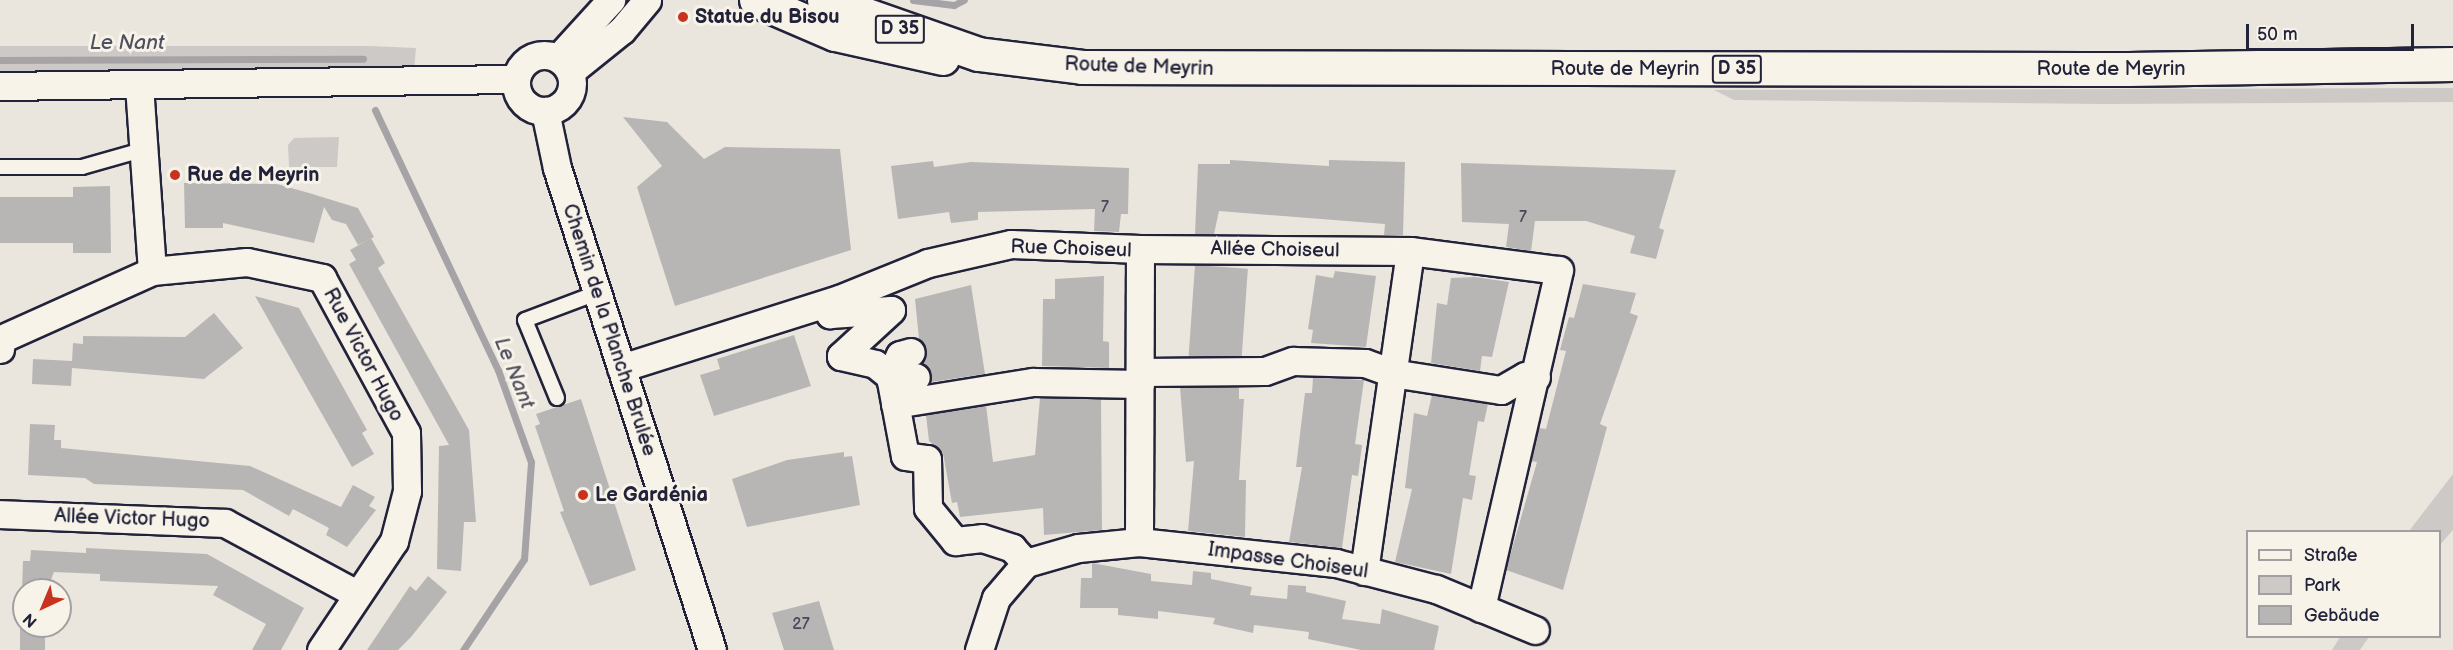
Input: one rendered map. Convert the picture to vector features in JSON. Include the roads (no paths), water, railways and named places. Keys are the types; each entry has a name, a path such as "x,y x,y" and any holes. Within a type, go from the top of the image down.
{"main road":[{"name":"Route de Meyrin","path":"756,0 884,49 931,60 978,54"},
{"name":"Route de Meyrin","path":"824,0 978,54 1041,64 1179,70 2453,64"}],"street":[{"path":"611,0 564,64 569,98 544,111 520,97 516,79 532,57 564,64 622,30 647,0"},
{"path":"0,86 516,79"},
{"path":"139,84 152,271"},
{"name":"Chemin de la Planche Brulée","path":"544,111 597,293 712,650"},
{"name":"Rue Choiseul","path":"621,368 825,304 928,262 1011,244 1140,249 1139,542"},
{"name":"Allée Choiseul","path":"1140,249 1410,251 1559,270 1481,608"},
{"path":"1364,571 1410,251"},
{"name":"Rue Victor Hugo","path":"0,349 1,339 152,271 247,262 322,278 406,433 403,515 378,569 355,593 321,650"},
{"path":"825,304 830,314 891,310 841,356 897,373 1033,382 1265,371 1293,362 1365,363 1392,373 1501,390 1525,376 1536,377"},
{"path":"897,373 905,456 937,511 926,529 971,550 1019,555 1139,542"},
{"name":"Allée Victor Hugo","path":"0,514 225,523 355,593"},
{"name":"Impasse Choiseul","path":"1139,542 1364,571 1436,589 1535,630"},
{"path":"979,650 996,598 1019,555"}],"lane":[{"path":"0,167 82,167 145,149"},
{"path":"557,398 525,320 597,293"}],"waterway":[{"path":"913,0 954,5 964,0"},
{"name":"Le Nant","path":"0,60 363,59"},
{"name":"Le Nant","path":"375,110 498,370 531,462 524,559 463,650"}],"place":[{"name":"Statue du Bisou","path":"683,17"},
{"name":"Rue de Meyrin","path":"175,175"},
{"name":"Le Gardénia","path":"583,495"}]}
